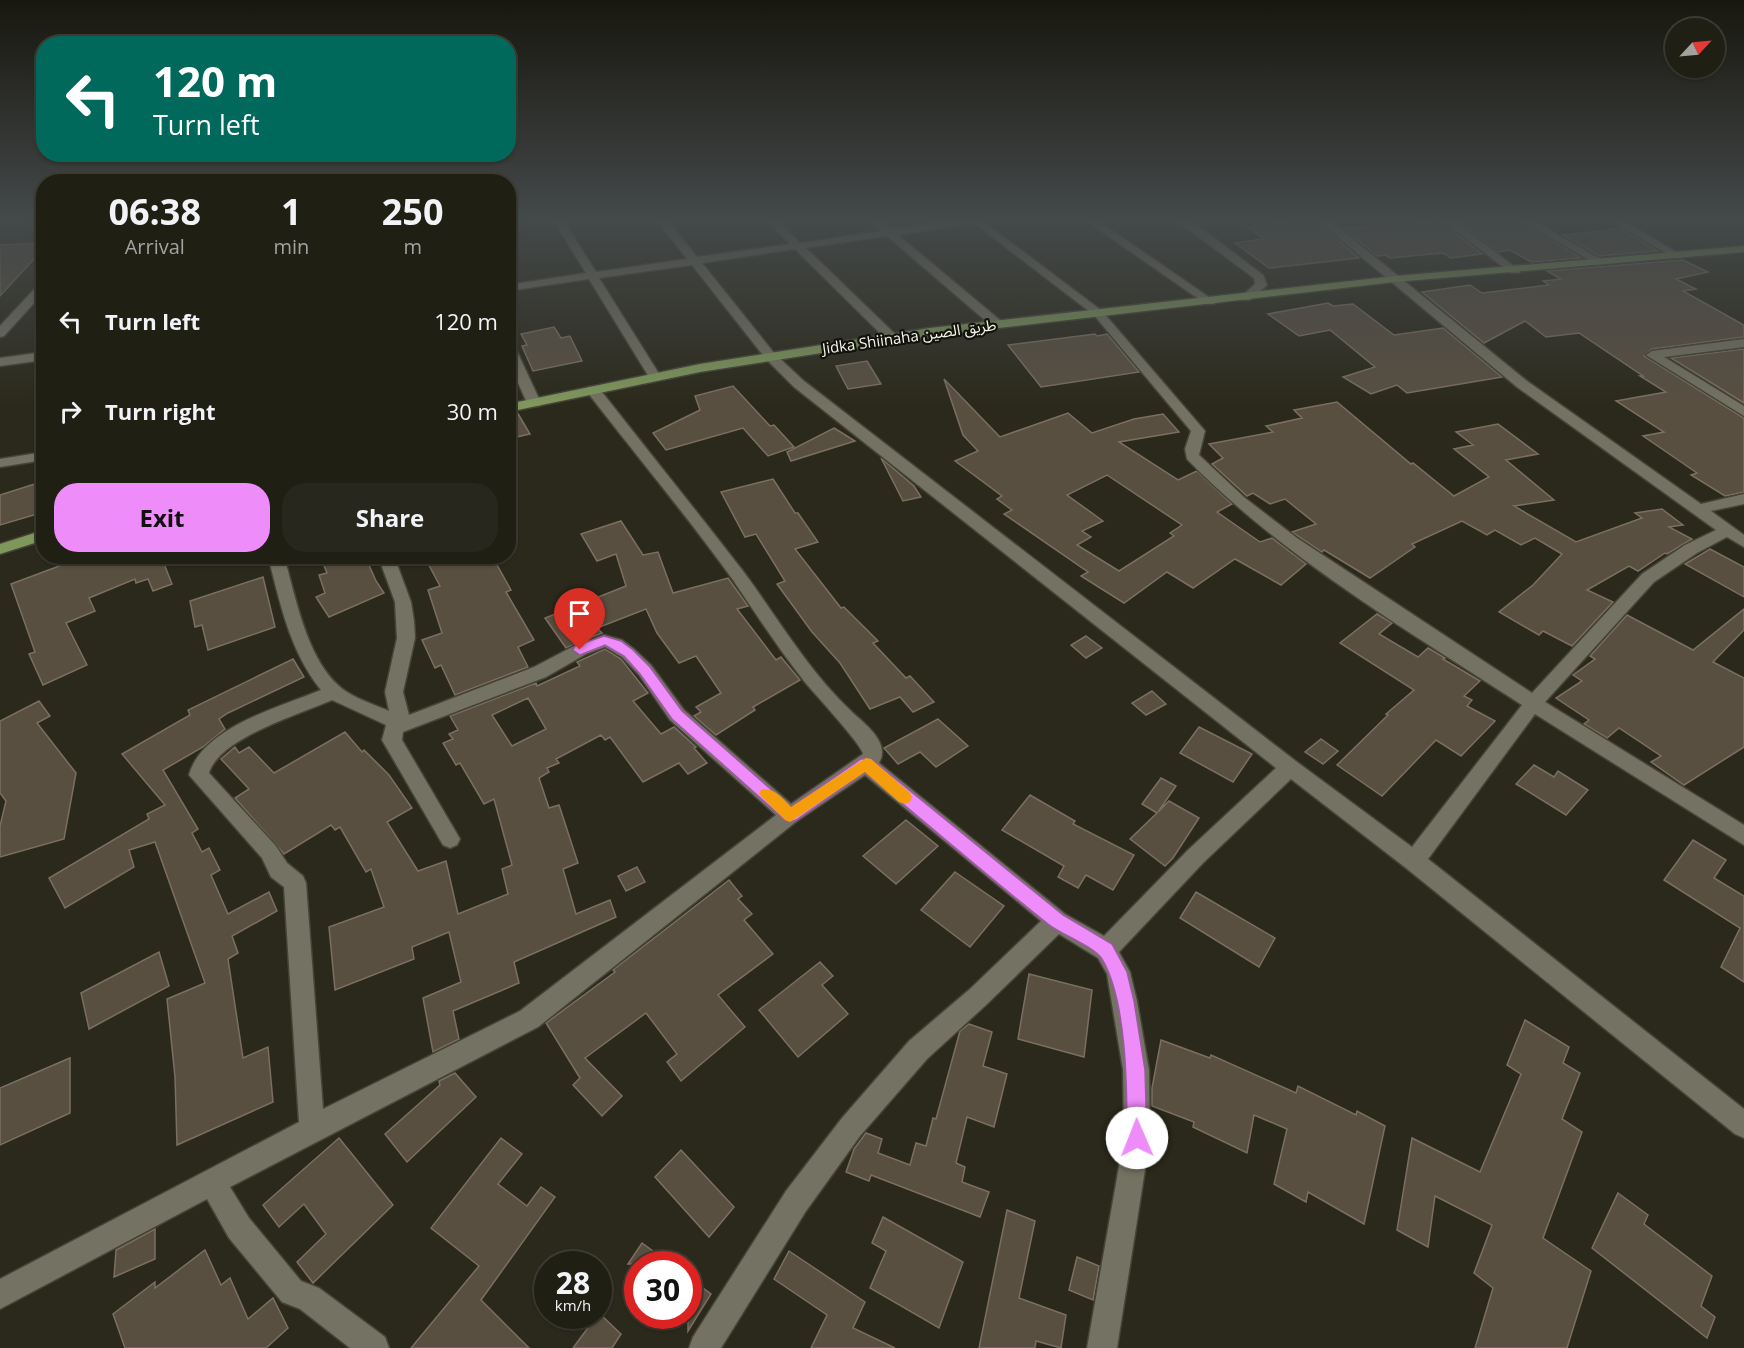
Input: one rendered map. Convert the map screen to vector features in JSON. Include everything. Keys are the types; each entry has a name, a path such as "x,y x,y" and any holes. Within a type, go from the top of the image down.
{"main road":[{"name":"Jidka Shiinaha طريق الصين","path":"516,406 770,356 892,338 1380,281"},
{"path":"0,549 36,538"}],"street":[{"path":"516,287 559,281"},
{"path":"597,281 655,377"},
{"path":"711,281 770,356 799,384 1290,768 1414,861 1744,1125"},
{"path":"834,281 892,338"},
{"path":"946,281 997,324"},
{"path":"1057,281 1098,313 1198,431 1191,449 1192,456 1205,471 1292,542 1532,705 1744,836"},
{"path":"1179,281 1210,302"},
{"path":"1246,298 1261,285 1260,281"},
{"path":"1397,281 1522,384 1744,542"},
{"path":"0,333 36,294"},
{"path":"1743,410 1652,355 1744,343"},
{"path":"0,362 36,357"},
{"path":"516,363 534,402"},
{"path":"0,1295 312,1129 494,1039 529,1019 790,815 866,764 873,756 873,748 863,734 838,710 783,643 722,554 592,390"},
{"path":"0,463 36,457"},
{"path":"1699,509 1744,499"},
{"path":"1414,861 1532,705 1648,578 1691,549 1728,530"},
{"path":"278,564 294,622 308,657 334,692 340,697 402,724"},
{"path":"389,564 403,602 405,621 406,638 394,692 402,724"},
{"path":"450,839 392,740 394,728 540,672 580,650 604,641 616,644 628,653 645,670 677,715 790,815"},
{"path":"312,1129 295,883 279,870 268,852 199,775 202,763 213,750 267,721 334,692"},
{"path":"866,764 1057,921 1106,950 1118,972 1136,1070 1137,1138 1102,1348"},
{"path":"1106,950 1206,846 1290,768"},
{"path":"704,1348 796,1201 851,1127 918,1050 978,997 1057,921"},
{"path":"213,1183 239,1228 292,1292 309,1298 374,1348"}],"building":[{"path":"0,281 14,281 0,296"},
{"path":"1543,281 1680,281 1696,289 1683,291 1744,325 1744,337 1652,349 1644,356 1744,418 1744,492 1725,496 1691,475 1697,473 1643,436 1664,432 1616,401 1666,392 1579,333 1546,337 1525,321 1484,343 1422,292 1470,285 1482,293 1549,285"},
{"path":"1328,303 1333,306 1353,304 1394,335 1443,328 1502,377 1407,393 1397,385 1371,394 1343,377 1375,367 1330,330 1299,336 1268,314"},
{"path":"554,327 561,338 570,336 582,361 533,371 522,346 527,345 521,334"},
{"path":"1095,334 1097,336 1107,334 1139,372 1041,387 1008,345"},
{"path":"1744,349 1744,403 1671,358"},
{"path":"867,361 881,384 848,389 836,366"},
{"path":"944,379 1000,437 1068,413 1092,433 1134,419 1163,414 1179,432 1119,442 1178,480 1197,471 1232,504 1217,512 1260,542 1272,538 1306,564 1281,585 1235,559 1193,588 1167,572 1124,603 1081,576 1088,572 1004,514 1012,510 997,499 1002,496 955,461 978,451 963,435","holes":["1107,475 1182,525 1170,533 1174,536 1119,571 1077,545 1091,537 1082,531 1103,521 1067,495"]},
{"path":"733,386 770,426 774,425 794,447 768,456 743,428 666,450 653,433 700,410 695,396"},
{"path":"1337,402 1411,464 1413,463 1454,496 1489,477 1454,449 1473,445 1456,432 1498,424 1538,454 1506,460 1554,500 1514,506 1576,542 1642,518 1635,513 1662,509 1683,525 1669,527 1692,539 1638,571 1629,566 1587,590 1613,602 1572,646 1543,631 1539,635 1499,612 1533,585 1562,554 1535,538 1521,545 1495,530 1487,535 1462,521 1412,544 1415,547 1370,578 1324,550 1322,552 1292,532 1316,524 1285,499 1270,504 1253,493 1247,496 1212,464 1223,458 1209,444 1273,432 1266,426 1302,418 1294,410"},
{"path":"517,412 530,434 516,437"},
{"path":"834,428 855,441 791,461 787,452"},
{"path":"881,458 914,486 921,497 903,501"},
{"path":"773,479 795,513 798,513 818,542 795,549 841,608 844,607 878,641 873,643 906,678 910,676 934,702 913,712 900,697 870,709 840,663 812,632 777,584 785,581 756,534 745,537 721,492"},
{"path":"36,484 36,514 0,525 0,495"},
{"path":"621,521 643,555 658,552 673,593 728,578 748,606 737,609 776,660 781,657 800,680 753,707 755,710 716,735 694,716 701,712 696,707 721,693 696,656 679,663 657,633 646,609 597,628 602,633 566,648 545,618 626,586 616,554 597,561 581,534"},
{"path":"1710,549 1744,567 1744,597 1685,564"},
{"path":"65,564 164,564 172,584 153,591 148,579 136,583 135,579 89,598 95,611 66,623 87,665 43,685 29,654 35,652 11,584"},
{"path":"323,564 369,564 384,593 329,617 316,597 325,593 319,575 327,573"},
{"path":"428,564 496,564 511,590 506,592 534,640 518,647 528,667 455,695 441,665 435,668 422,640 442,633 428,590 440,586"},
{"path":"263,577 275,627 208,650 202,625 195,627 190,601"},
{"path":"1744,609 1744,630 1713,662 1744,678 1744,747 1684,785 1651,762 1661,756 1619,728 1607,738 1584,724 1589,720 1556,698 1582,681 1573,675 1595,659 1590,656 1627,615 1693,650"},
{"path":"1377,614 1392,623 1379,634 1418,657 1428,648 1480,681 1464,696 1472,700 1467,706 1495,721 1461,756 1436,740 1382,796 1337,765 1388,715 1386,714 1414,690 1340,643"},
{"path":"1086,636 1102,648 1086,658 1071,645"},
{"path":"605,649 621,659 648,693 633,701 661,734 674,727 696,747 694,748 707,763 688,774 679,763 643,782 610,737 605,740 601,735 556,759 559,763 547,768 549,772 539,778 549,808 559,805 578,863 563,869 576,914 610,900 616,917 514,962 519,983 453,1011 459,1039 433,1052 423,998 461,982 449,932 412,947 414,959 335,990 329,927 384,907 371,869 366,872 340,827 335,830 331,825 284,854 235,798 249,789 221,759 235,747 239,753 249,747 274,773 345,732 362,752 364,750 389,775 412,808 387,822 418,871 446,861 458,914 508,894 502,869 512,865 494,799 484,804 460,763 456,765 443,743 453,739 449,734 458,730 450,716 536,683 537,686 580,666 577,662","holes":["528,698 546,729 512,746 492,715"]},
{"path":"293,659 304,677 228,713 219,719 225,729 203,747 163,770 198,829 192,833 202,852 209,848 220,870 211,875 228,914 269,892 277,911 232,936 238,953 228,959 243,1058 268,1047 273,1102 177,1145 175,1077 167,999 205,983 155,842 129,850 134,867 65,908 49,878 149,819 147,814 165,805 122,754 190,715 188,710"},
{"path":"1152,691 1166,704 1146,715 1132,703"},
{"path":"39,701 50,716 37,723 76,773 64,839 0,857 0,826 6,801 0,793 0,721"},
{"path":"938,719 968,746 936,767 920,752 898,764 884,748"},
{"path":"1199,727 1252,754 1233,782 1180,753"},
{"path":"1321,739 1338,751 1323,764 1305,752"},
{"path":"1534,765 1554,777 1558,771 1588,790 1566,815 1516,784"},
{"path":"1161,778 1176,786 1158,812 1169,801 1199,818 1173,858 1165,866 1130,839 1157,813 1142,804"},
{"path":"1030,795 1075,821 1073,824 1134,855 1113,890 1086,875 1078,888 1058,877 1064,866 1002,830"},
{"path":"906,820 938,846 896,884 863,856"},
{"path":"1693,840 1726,860 1714,878 1744,896 1744,982 1721,967 1740,928 1664,880"},
{"path":"637,867 645,882 626,891 618,876"},
{"path":"955,872 1004,906 970,947 921,910"},
{"path":"729,880 742,896 738,899 752,914 744,920 773,954 718,995 745,1027 681,1081 667,1062 677,1054 646,1013 585,1058 622,1096 602,1116 573,1085 580,1078 546,1023 615,972 613,970"},
{"path":"1196,892 1275,938 1259,967 1180,918"},
{"path":"159,952 169,986 89,1029 81,993"},
{"path":"820,962 833,976 822,985 848,1014 798,1057 759,1010"},
{"path":"1029,974 1092,990 1084,1057 1018,1039"},
{"path":"1525,1020 1569,1047 1563,1063 1580,1073 1562,1119 1582,1132 1543,1238 1591,1271 1567,1348 1475,1348 1493,1288 1474,1273 1492,1225 1435,1196 1428,1247 1397,1230 1412,1138 1480,1172 1521,1074 1507,1065"},
{"path":"969,1024 992,1032 983,1066 1007,1074 994,1127 967,1117 956,1163 965,1167 962,1182 989,1192 980,1217 871,1175 869,1181 846,1172 854,1149 866,1133 882,1139 878,1153 910,1165 916,1143 926,1146 933,1118 936,1119 960,1031"},
{"path":"1161,1040 1210,1058 1211,1055 1296,1093 1298,1086 1356,1115 1357,1111 1385,1126 1364,1224 1308,1192 1306,1202 1274,1184 1287,1129 1254,1115 1247,1153 1193,1127 1194,1122 1152,1106 1152,1088"},
{"path":"70,1058 70,1113 0,1145 0,1088"},
{"path":"455,1073 476,1097 407,1162 385,1134 440,1085 439,1081"},
{"path":"339,1138 393,1205 313,1283 297,1262 326,1234 304,1204 279,1227 263,1205"},
{"path":"501,1138 522,1154 498,1184 527,1206 541,1187 555,1197 481,1300 529,1348 411,1348 479,1266 431,1228"},
{"path":"681,1150 734,1207 709,1237 655,1177"},
{"path":"1618,1193 1648,1215 1644,1224 1712,1276 1701,1306 1715,1317 1707,1338 1592,1248"},
{"path":"1007,1210 1035,1221 1019,1298 1066,1315 1061,1348 1036,1341 1035,1348 979,1348"},
{"path":"883,1217 963,1262 939,1328 870,1288 886,1251 872,1243"},
{"path":"155,1229 155,1259 114,1277 116,1250"},
{"path":"642,1243 653,1251 637,1251"},
{"path":"205,1250 221,1285 230,1278 248,1319 273,1298 288,1328 266,1348 125,1348 113,1314 155,1282 155,1288"},
{"path":"789,1251 865,1302 853,1328 895,1348 811,1348 827,1315 774,1279"},
{"path":"1077,1257 1099,1266 1093,1300 1069,1290"},
{"path":"702,1287 711,1294 702,1308"},
{"path":"612,1325 621,1334 612,1348 573,1348 587,1329 612,1329"}],"slow traffic":[{"path":"767,794 790,815 866,764 905,797"}],"route":[{"path":"580,650 604,641 616,644 628,653 645,670 677,715 790,815 866,764 1057,921 1106,950 1118,972 1125,1001 1136,1070 1137,1138"}]}
